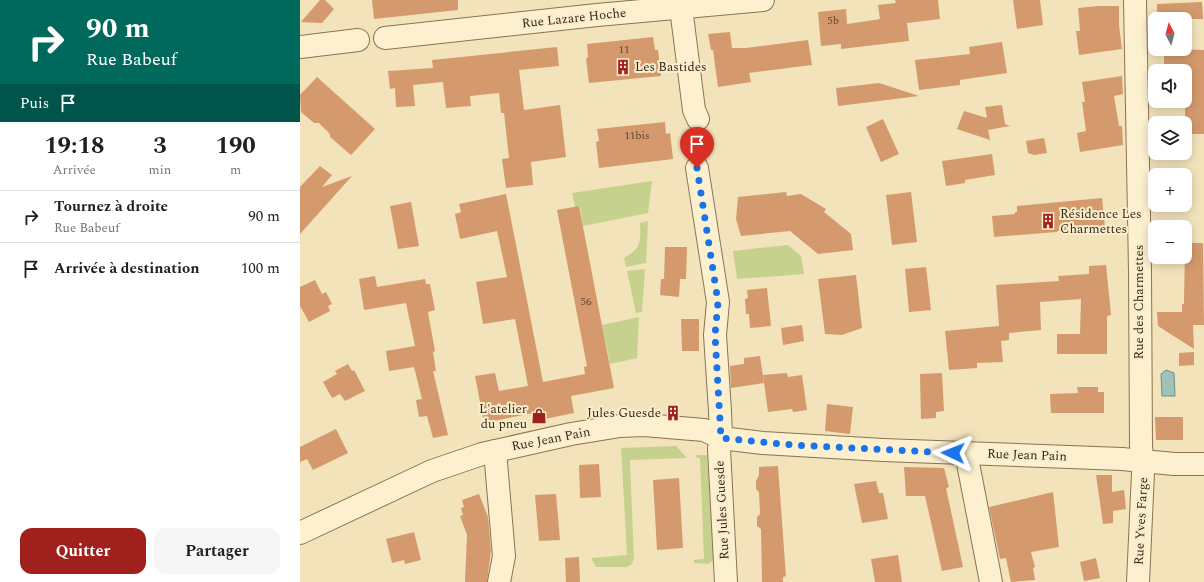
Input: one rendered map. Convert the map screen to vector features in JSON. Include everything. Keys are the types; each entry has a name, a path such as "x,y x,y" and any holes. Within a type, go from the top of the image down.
{"street":[{"name":"Rue Lazare Hoche","path":"384,38 597,15 681,4 763,0"},
{"name":"Rue des Charmettes","path":"1135,0 1141,453"},
{"path":"681,4 694,110 698,119"},
{"path":"300,47 358,40"},
{"name":"Rue Jules Guesde","path":"697,168 718,302 715,335 721,438 719,449 726,582"},
{"name":"Rue Jean Pain","path":"300,533 432,471 495,451 571,434 620,426 644,425 704,430 721,438 823,447 1122,458 1141,453 1174,464 1204,464"},
{"name":"Rue Jean Pain","path":"495,451 504,556 499,582"},
{"path":"966,453 991,582"},
{"name":"Rue Yves Farge","path":"1138,582 1143,474 1141,453"}],"green space":[{"path":"652,181 648,213 583,226 580,207 575,207 572,193"},
{"path":"648,221 646,263 626,267 624,258 634,251 639,244 640,223"},
{"path":"788,245 801,256 804,274 737,279 733,251"},
{"path":"645,269 642,312 636,313 627,271"},
{"path":"639,317 637,358 610,364 602,325"},
{"path":"676,446 687,458 630,460 634,558 632,564 627,567 596,567 591,558 627,555 621,448"},
{"path":"697,455 707,455 714,560 708,564 694,563 694,560 704,559 700,458 696,458"}],"water":[{"path":"1166,370 1174,373 1175,396 1162,396 1161,374"}],"building":[{"path":"320,0 325,0 334,9 322,23 301,22"},
{"path":"372,0 458,0 458,10 374,19"},
{"path":"895,0 938,0 940,19 907,23 909,41 841,49 841,44 821,46 818,12 846,9 847,24 861,22 880,19 878,5 896,3"},
{"path":"1013,0 1040,0 1043,25 1017,29"},
{"path":"1202,2 1203,19 1192,19 1192,12 1157,12 1157,4"},
{"path":"1119,6 1119,25 1122,49 1079,55 1076,31 1080,31 1078,8"},
{"path":"730,32 732,48 746,48 808,40 812,65 749,73 751,82 718,87 713,50 711,50 708,34"},
{"name":"Les Bastides","path":"653,37 655,50 658,50 661,76 589,83 586,58 588,58 587,44"},
{"path":"1002,42 1007,73 960,80 960,85 919,90 915,60 970,54 969,47"},
{"path":"557,47 559,66 519,70 524,110 560,105 566,157 531,162 533,185 506,188 502,159 509,158 504,113 501,113 499,93 470,96 471,106 446,108 443,82 413,85 415,106 396,107 395,88 390,89 388,71 433,68 432,60"},
{"path":"1192,50 1204,50 1204,134 1192,134 1192,116 1185,116 1185,108 1192,108 1192,64 1164,64 1164,56 1192,56"},
{"path":"1122,76 1123,94 1114,96 1119,126 1122,126 1123,145 1080,152 1077,133 1086,131 1082,102 1085,102 1082,82"},
{"path":"317,77 375,129 351,155 330,137 330,134 319,123 314,123 301,112 300,95"},
{"path":"879,83 919,96 838,106 836,88"},
{"path":"1002,105 1005,124 1010,126 988,130 990,140 957,129 964,111 987,118 985,107"},
{"path":"883,119 899,154 881,162 866,127"},
{"path":"665,122 666,134 670,133 673,159 599,168 596,142 599,141 597,129"},
{"path":"1044,138 1047,153 1034,155 1028,153 1026,141"},
{"path":"992,154 995,175 965,180 965,183 946,186 942,161"},
{"path":"320,166 332,175 322,187 352,176 300,234 300,187"},
{"path":"786,192 787,196 801,194 826,209 824,212 851,234 853,250 818,254 790,231 741,236 736,219 738,197"},
{"path":"911,192 917,242 892,245 886,195"},
{"path":"506,194 543,382 585,374 584,367 587,366 557,210 579,206 614,388 571,396 574,413 535,421 533,413 484,423 475,376 495,373 499,391 528,386 515,319 483,324 476,282 507,277 497,231 460,239 455,214 461,212 459,204"},
{"name":"Résidence Les Charmettes","path":"1102,198 1105,228 1089,230 1088,228 994,237 992,216 1015,214 1015,212 1017,212 1017,206"},
{"path":"411,202 419,246 398,249 390,206"},
{"path":"1192,243 1203,243 1204,325 1193,325 1194,349 1158,326 1157,312 1182,312 1182,304 1184,304 1185,264 1192,264"},
{"path":"665,247 687,247 686,279 680,279 679,297 660,295 661,279 664,279"},
{"path":"1106,265 1111,315 1107,316 1107,354 1057,354 1057,334 1080,334 1081,299 1040,302 1041,330 1009,333 1009,340 1001,341 1003,362 977,363 977,368 949,370 945,331 999,326 996,285 1059,281 1058,276 1089,274 1089,266"},
{"path":"926,267 931,310 909,312 905,269"},
{"path":"856,275 862,328 842,335 825,334 818,279"},
{"path":"375,276 377,287 425,279 426,284 430,284 435,310 428,312 435,351 433,352 436,371 433,371 448,435 433,438 427,416 419,417 416,400 422,399 414,367 389,371 386,351 415,346 406,303 364,310 359,279"},
{"path":"315,280 322,294 326,292 332,304 328,306 330,311 309,322 300,306 300,287"},
{"path":"767,288 771,326 750,328 749,314 746,314 745,299 748,298 747,290"},
{"path":"681,319 699,319 699,351 682,351"},
{"path":"802,325 804,341 783,345 781,328"},
{"path":"1194,352 1194,365 1179,366 1179,353"},
{"path":"760,356 764,383 731,388 730,366 744,364 744,358"},
{"path":"348,364 352,371 354,370 365,391 345,401 340,394 332,398 323,382 337,374 335,371"},
{"path":"787,373 788,377 802,375 807,410 793,412 792,409 768,412 763,375"},
{"path":"942,373 944,411 936,412 936,418 921,419 920,374"},
{"path":"1077,387 1098,387 1098,392 1104,392 1104,413 1051,413 1050,394 1078,393"},
{"path":"827,404 853,407 850,434 825,431"},
{"path":"1155,417 1183,417 1183,440 1156,440"},
{"path":"336,429 348,453 313,470 307,459 300,462 300,447"},
{"path":"599,464 601,497 580,498 579,465"},
{"path":"778,466 786,576 783,577 783,582 762,582 761,529 757,526 757,517 760,514 759,492 756,489 756,481 759,475 759,467"},
{"path":"904,467 944,468 949,487 946,488 963,567 942,571 925,496 906,496"},
{"path":"1096,475 1112,475 1112,492 1124,490 1126,509 1113,511 1113,523 1103,524"},
{"path":"679,478 683,548 657,550 653,480"},
{"path":"876,481 879,493 883,493 888,519 862,523 854,484"},
{"path":"1053,492 1059,547 1031,552 1035,567 1033,568 1035,580 1011,582 1006,558 1000,559 989,507"},
{"path":"479,494 488,517 491,550 487,582 465,582 467,535 460,516 463,515 461,508 464,507 462,500"},
{"path":"556,494 560,540 539,541 535,495"},
{"path":"414,532 421,560 405,564 404,560 392,563 386,539"},
{"path":"898,555 902,582 875,582 871,559"},
{"path":"579,557 580,582 566,582 565,558"},
{"path":"1096,558 1100,578 1084,581 1080,562"}],"place":[{"name":"Les Bastides","path":"623,67"},
{"name":"Résidence Les Charmettes","path":"1048,221"},
{"name":"Jules Guesde","path":"673,413"},
{"name":"L'atelier du pneu","path":"539,416"}],"route":[{"path":"697,168 718,302 715,335 721,438 793,445 953,453"}]}
